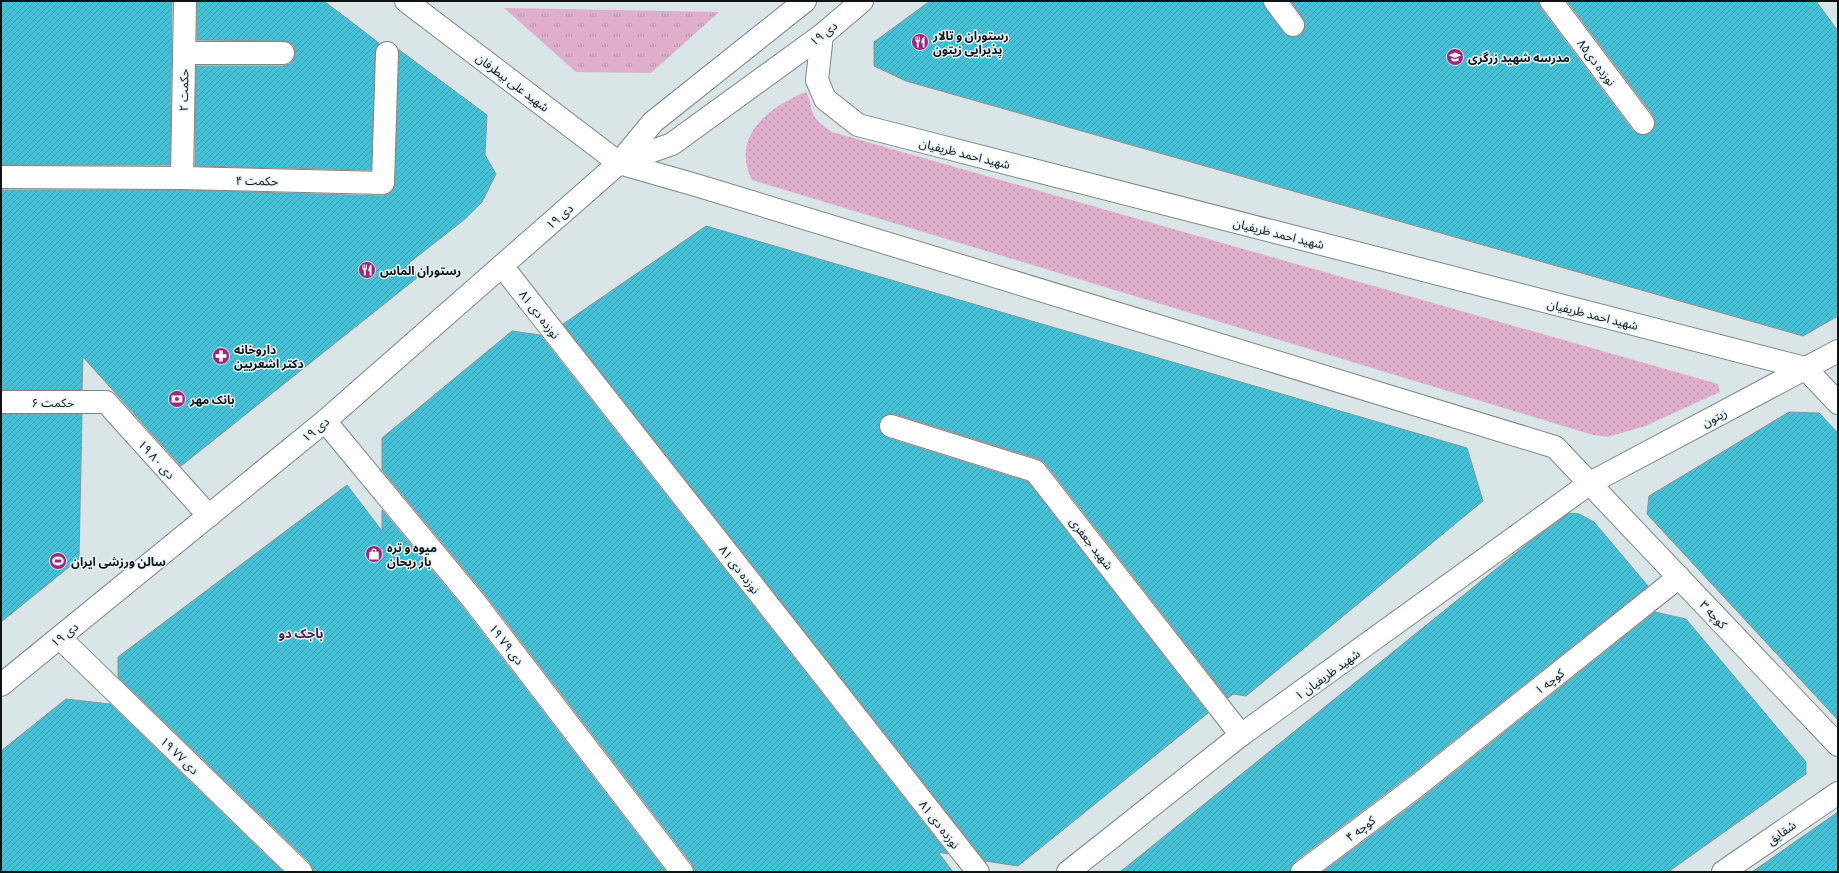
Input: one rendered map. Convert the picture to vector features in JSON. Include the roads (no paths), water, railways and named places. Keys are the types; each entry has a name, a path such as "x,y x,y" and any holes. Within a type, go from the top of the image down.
{"street":[{"name":"حکمت ۲","path":"182,178 185,1"},
{"name":"شهید علی بیطرفان","path":"406,1 619,163"},
{"name":"۱۹ دی","path":"1,685 325,421 619,163 653,122 805,1"},
{"name":"۱۹ دی","path":"619,163 672,144 822,35 862,1"},
{"path":"1275,1 1293,25"},
{"name":"نوزده دی۸۵","path":"1551,1 1643,123"},
{"name":"شهید احمد ظریفیان","path":"822,35 817,80 825,99 858,125 1805,368"},
{"path":"184,53 283,53"},
{"name":"حکمت ۴","path":"1,177 182,178 383,184 387,53"},
{"path":"619,163 715,190 1555,447 1590,483"},
{"name":"نوزده دی ۸۱","path":"502,266 978,872"},
{"name":"زيتون","path":"1590,483 1838,351"},
{"path":"1805,368 1838,403"},
{"name":"حکمت ۶","path":"1,402 106,402"},
{"name":"۱۹ دی ۸۰","path":"106,402 209,516"},
{"name":"۱۹ دی ۷۹","path":"325,421 474,601 682,872"},
{"name":"شهید جعفری","path":"891,426 1035,471 1241,735"},
{"name":"کوچه ۳","path":"1590,483 1838,745"},
{"name":"شهید ظریفیان ۱","path":"1068,872 1241,735 1590,483"},
{"name":"کوچه ۱","path":"1418,785 1680,577"},
{"name":"۱۹ دی ۷۷","path":"60,638 301,872"},
{"name":"کوچه ۴","path":"1302,872 1418,785"},
{"name":"شقایق","path":"1723,872 1838,793"}],"place":[{"name":"رستوران و تالار پذیرایی زیتون","path":"920,42"},
{"name":"مدرسه شهید زرگری","path":"1455,57"},
{"name":"رستوران الماس","path":"367,270"},
{"name":"داروخانه دکتر اشعریین","path":"221,356"},
{"name":"بانک مهر","path":"177,399"},
{"name":"میوه و تره بار ریحان","path":"374,554"},
{"name":"سالن ورزشی ایران","path":"58,561"}],"district":[{"name":"باجک دو","path":"301,633"}]}
